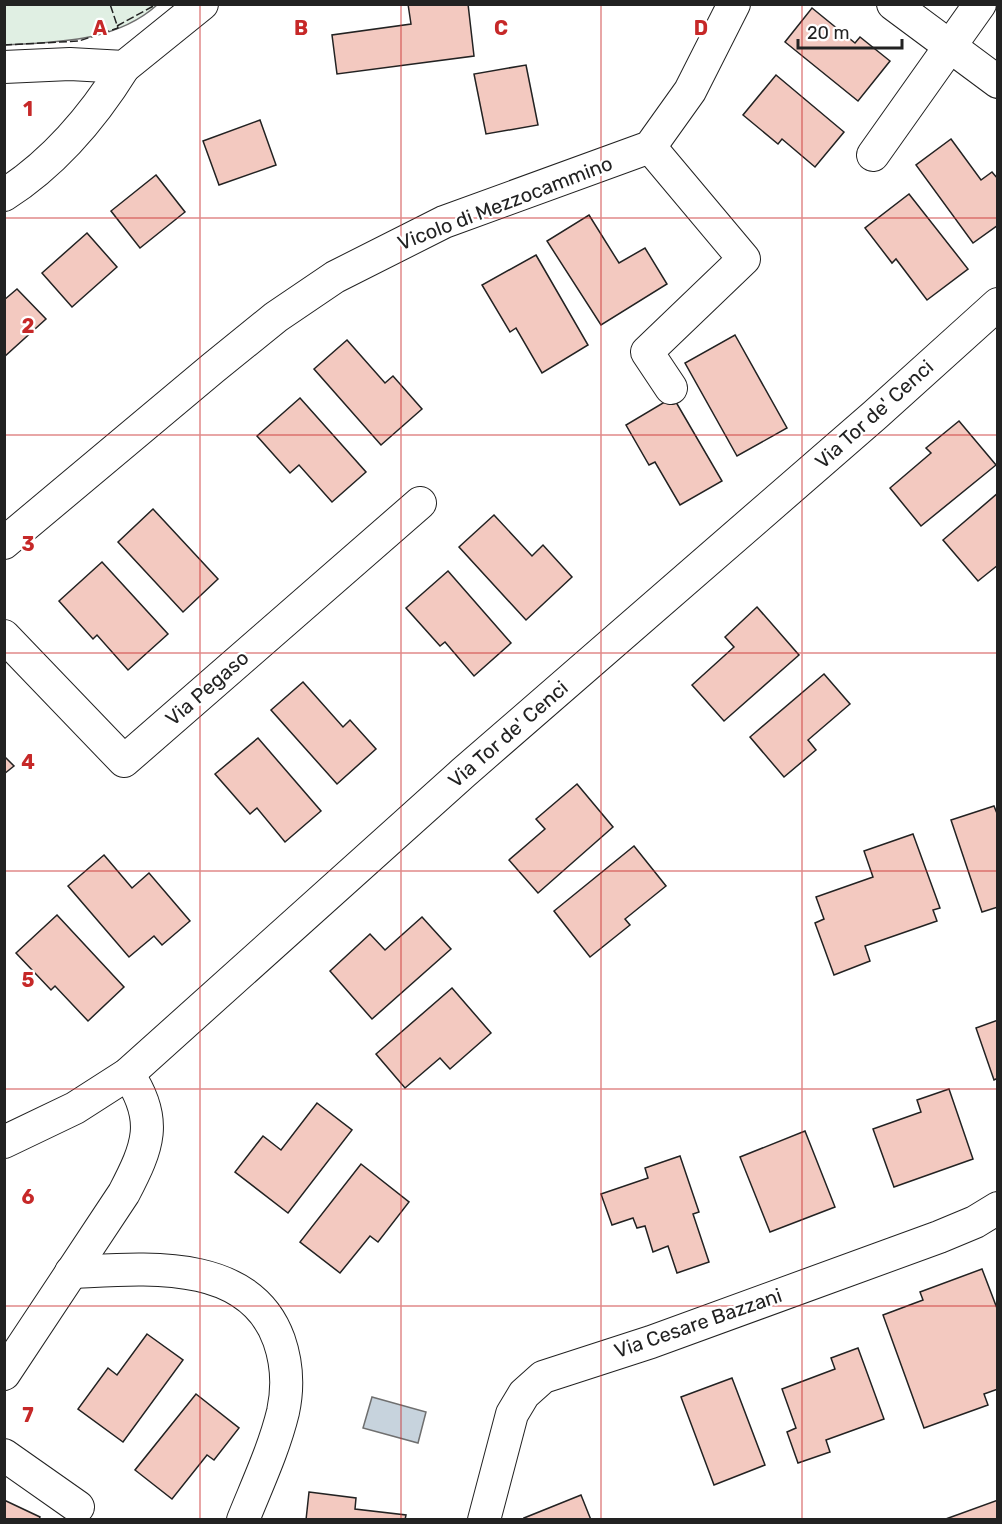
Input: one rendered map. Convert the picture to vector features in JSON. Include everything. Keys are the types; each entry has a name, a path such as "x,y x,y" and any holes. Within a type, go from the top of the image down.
{"street":[{"path":"4,195 81,128 98,108 124,67 202,4"},
{"path":"670,388 647,352 744,259 650,147 690,91 734,4"},
{"path":"894,4 998,82"},
{"path":"873,155 980,4"},
{"path":"4,67 70,64 124,67"},
{"name":"Vicolo di Mezzocammino","path":"4,543 213,368 276,318 335,277 444,222 650,147"},
{"name":"Via Tor de' Cenci","path":"4,1142 75,1108 128,1074 446,789 875,415 998,304"},
{"name":"Via Pegaso","path":"4,636 124,761 420,503"},
{"path":"4,1374 124,1194 144,1149 148,1127 146,1107 128,1074"},
{"name":"Via Cesare Bazzani","path":"484,1520 512,1414 524,1394 543,1377 651,1342 939,1237 968,1225 998,1208"},
{"path":"70,1272 158,1269 197,1274 243,1294 266,1315 280,1344 286,1375 286,1393 280,1422 243,1520"},
{"path":"4,1455 78,1507"}],"green space":[{"path":"5,4 157,5 141,17 105,33 65,41 5,45"}],"shaded area":[{"path":"372,1397 426,1412 418,1443 363,1428"}],"building":[{"path":"408,4 468,4 474,56 337,74 332,35 411,24"},
{"path":"812,8 855,43 860,37 890,61 858,101 785,42"},
{"path":"526,65 538,125 486,134 474,74"},
{"path":"776,75 844,132 815,167 782,139 778,144 743,115"},
{"path":"260,120 276,165 219,185 203,141"},
{"path":"951,139 981,180 992,172 998,179 998,225 973,243 916,165"},
{"path":"156,175 185,212 140,248 111,211"},
{"path":"909,194 968,269 927,300 896,259 892,263 865,228"},
{"path":"589,215 619,263 645,248 667,284 601,325 547,241"},
{"path":"87,233 117,267 72,307 42,273"},
{"path":"536,255 588,345 542,373 516,328 510,332 482,285"},
{"path":"17,289 46,319 4,357 4,300"},
{"path":"735,335 787,428 737,456 685,363"},
{"path":"347,340 385,383 393,376 422,409 381,445 314,369"},
{"path":"673,397 722,481 680,505 655,462 649,465 626,425"},
{"path":"300,398 366,472 332,502 299,465 290,473 257,436"},
{"path":"959,421 996,465 921,526 890,488 931,453 926,448"},
{"path":"998,493 998,565 978,581 943,540"},
{"path":"153,509 218,579 183,612 118,542"},
{"path":"494,515 532,556 543,545 572,577 526,620 459,547"},
{"path":"102,562 168,634 128,670 97,635 93,639 59,601"},
{"path":"448,571 511,643 474,676 445,642 440,646 406,608"},
{"path":"757,607 799,655 724,721 692,685 734,647 725,637"},
{"path":"824,674 850,704 808,740 816,750 784,777 750,737"},
{"path":"303,682 343,727 350,720 376,749 337,784 271,710"},
{"path":"258,738 321,811 285,842 257,808 250,814 215,774"},
{"path":"4,756 14,766 4,774"},
{"path":"577,784 613,827 538,893 509,860 545,829 536,819"},
{"path":"994,806 998,816 998,907 982,912 951,820"},
{"path":"913,834 940,908 933,910 937,921 865,946 870,961 834,975 815,923 824,919 816,897 873,877 864,851"},
{"path":"634,846 666,886 625,919 630,925 590,957 554,911"},
{"path":"104,855 132,888 149,873 190,921 162,945 154,936 129,957 68,886"},
{"path":"57,915 124,987 88,1021 55,986 51,990 16,953"},
{"path":"422,917 451,949 372,1019 330,971 370,934 385,950"},
{"path":"452,988 491,1033 450,1069 440,1058 405,1088 376,1054"},
{"path":"998,1020 998,1078 994,1080 976,1028"},
{"path":"949,1089 973,1159 894,1187 873,1129 921,1112 917,1100"},
{"path":"317,1103 352,1130 288,1213 235,1172 263,1136 281,1150"},
{"path":"805,1131 835,1207 770,1232 740,1157"},
{"path":"680,1156 699,1212 693,1214 709,1262 677,1273 668,1246 653,1252 645,1226 637,1228 633,1218 612,1225 601,1194 648,1178 645,1168"},
{"path":"361,1164 409,1202 378,1242 370,1236 340,1273 300,1242"},
{"path":"982,1269 998,1311 998,1389 984,1394 988,1405 924,1428 883,1315 923,1300 920,1292"},
{"path":"147,1334 183,1360 123,1442 78,1409 108,1368 117,1375"},
{"path":"858,1348 884,1419 826,1440 830,1452 798,1463 787,1432 796,1428 782,1389 835,1369 831,1358"},
{"path":"732,1378 765,1465 714,1485 681,1397"},
{"path":"196,1394 239,1428 214,1460 207,1455 172,1499 135,1470"},
{"path":"309,1492 356,1498 355,1509 406,1515 405,1520 306,1520"},
{"path":"581,1495 591,1520 525,1520 524,1518"},
{"path":"4,1500 40,1517 39,1520 4,1520"},
{"path":"998,1500 998,1520 943,1520"}],"fence":[{"path":"4,45 79,41 118,28 110,4"},
{"path":"117,26 157,4"}]}
